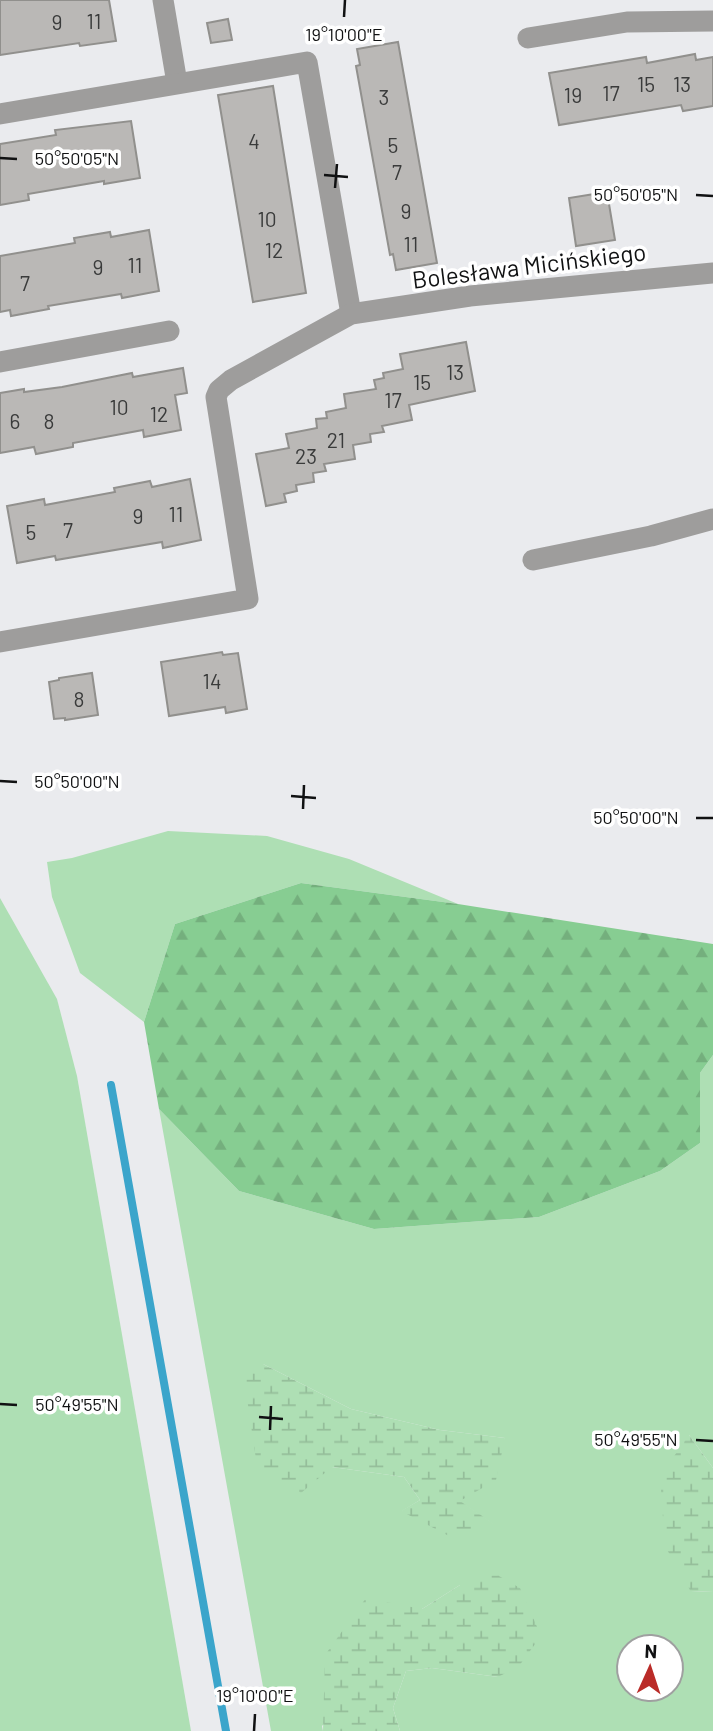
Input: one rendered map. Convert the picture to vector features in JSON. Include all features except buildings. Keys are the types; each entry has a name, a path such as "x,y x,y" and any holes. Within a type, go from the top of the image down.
{"street":[{"path":"163,0 177,83"},
{"path":"528,38 627,22 713,22"},
{"path":"0,114 307,62 351,314 231,380 219,390 216,397 248,599 0,642"},
{"name":"Bolesława Micińskiego","path":"351,314 470,296 713,274"},
{"path":"0,362 169,331"},
{"path":"533,560 651,537 713,519"}],"green space":[{"path":"168,831 267,836 349,859 458,904 301,883 175,924 144,1022 80,973 52,897 47,862 72,858"},
{"path":"301,883 458,904 713,944 713,1055 700,1073 700,1143 660,1171 539,1217 374,1229 239,1191 159,1109 144,1022 175,924"},
{"path":"0,898 57,999 77,1076 191,1731 0,1731"},
{"path":"713,1055 713,1468 689,1435 691,1592 713,1591 713,1731 400,1731 393,1708 406,1671 432,1668 498,1677 460,1585 422,1609 322,1726 323,1731 271,1731 159,1109 239,1191 374,1229 539,1217 660,1171 700,1143 700,1073","holes":["263,1364 351,1409 440,1430 505,1438 459,1501 493,1524 402,1511 420,1500 404,1477 332,1467"]},
{"path":"263,1364 351,1409 440,1430 505,1438 496,1480 460,1501 494,1524 449,1536 401,1511 420,1500 404,1477 332,1467 301,1493 257,1466 244,1378"},
{"path":"689,1435 713,1468 713,1591 691,1592 665,1546 660,1476"},
{"path":"490,1571 520,1588 541,1636 519,1666 498,1677 432,1668 406,1671 393,1708 400,1731 323,1731 325,1655 366,1598 422,1609 460,1585"}],"waterway":[{"path":"111,1085 226,1731"}]}
